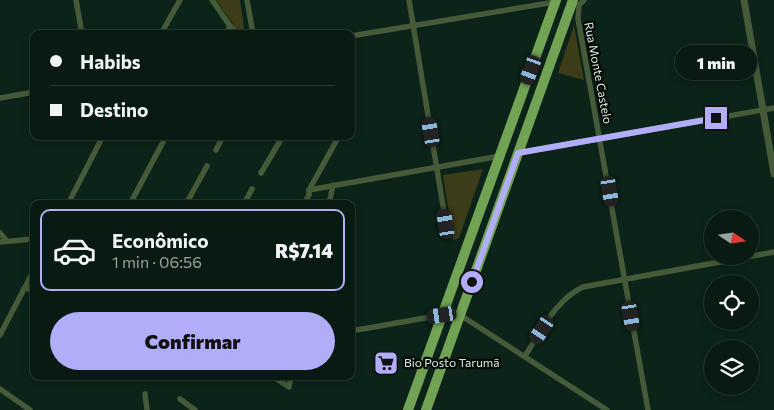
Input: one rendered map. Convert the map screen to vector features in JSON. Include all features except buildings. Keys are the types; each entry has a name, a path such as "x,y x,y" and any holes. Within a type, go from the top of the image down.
{"highway":[{"path":"408,410 556,1"},
{"path":"426,410 518,153 579,2"}],"street":[{"path":"76,0 81,30"},
{"path":"163,30 180,0"},
{"path":"212,0 234,30"},
{"path":"248,0 253,30"},
{"path":"409,0 446,224"},
{"path":"744,0 774,174"},
{"path":"355,35 556,1"},
{"name":"Rua Monte Castelo","path":"579,2 578,19 601,138 648,410"},
{"path":"228,30 230,26"},
{"path":"0,98 30,93"},
{"path":"518,153 774,108"},
{"path":"70,200 101,140"},
{"path":"216,150 221,140"},
{"path":"261,173 280,140"},
{"path":"306,200 309,190 337,140"},
{"path":"132,200 163,142"},
{"path":"309,190 500,156"},
{"path":"188,200 207,166"},
{"path":"330,200 333,186"},
{"path":"246,200 252,189"},
{"path":"0,233 7,241"},
{"path":"0,242 30,239"},
{"path":"524,356 550,317 567,297 583,287 774,252"},
{"path":"0,334 30,278"},
{"path":"26,287 30,290"},
{"path":"355,330 442,315 460,315 607,410"},
{"path":"278,380 289,387 291,380"},
{"path":"0,389 30,410"},
{"path":"145,394 147,410"},
{"path":"180,399 195,410"}],"shaded area":[{"path":"216,0 240,0 244,30 237,30"},
{"path":"574,25 584,80 558,73"},
{"path":"483,169 459,238 453,240 443,175"}],"place":[{"name":"Bio Posto Tarumã","path":"386,363"}],"route":[{"path":"472,282 518,153 716,118"}]}
